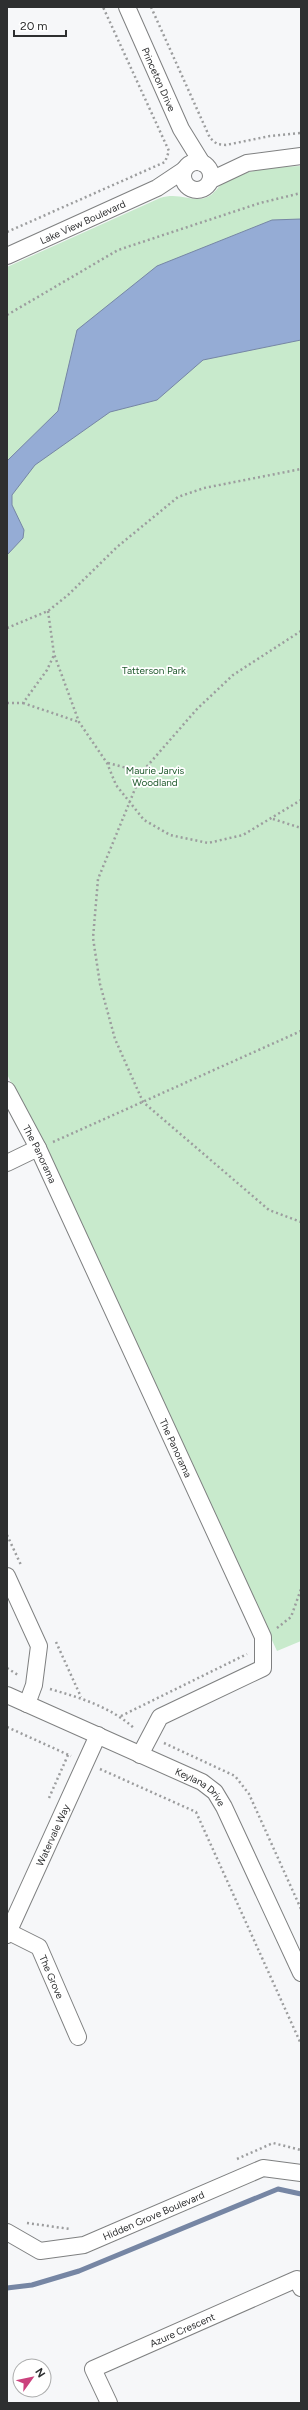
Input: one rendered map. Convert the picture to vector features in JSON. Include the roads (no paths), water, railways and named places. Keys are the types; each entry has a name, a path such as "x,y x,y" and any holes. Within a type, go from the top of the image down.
{"street":[{"name":"Princeton Drive","path":"127,7 181,129 195,165"},
{"path":"247,163 211,180 201,189 188,186 183,179 195,165 247,163 301,156"},
{"path":"195,165 210,171 211,180"},
{"name":"Lake View Boulevard","path":"7,256 157,188 195,165"},
{"name":"Lake View Boulevard","path":"157,188 188,186"},
{"name":"The Panorama","path":"7,1090 38,1148 263,1638 262,1668 160,1717 140,1755"},
{"path":"7,1163 38,1148"},
{"path":"7,1576 39,1646 34,1685 27,1704"},
{"name":"Keylana Drive","path":"7,1695 202,1782 215,1792 224,1807 301,1973"},
{"name":"Watervale Way","path":"8,1934 98,1735"},
{"name":"The Grove","path":"8,1934 39,1947 78,2037"},
{"name":"Hidden Grove Boulevard","path":"7,2232 40,2251 84,2245 263,2168 301,2173"},
{"name":"Azure Crescent","path":"109,2403 93,2369 297,2279 301,2288"}],"water":[{"path":"301,219 301,340 203,360 157,400 110,412 35,465 12,495 12,505 24,530 23,538 7,555 7,461 58,411 77,330 157,266 272,220"}],"waterway":[{"path":"7,2288 32,2285 79,2271 278,2189 301,2194"}],"park label":[{"name":"Tatterson Park","path":"154,670"},
{"name":"Maurie Jarvis Woodland","path":"155,776"}]}
